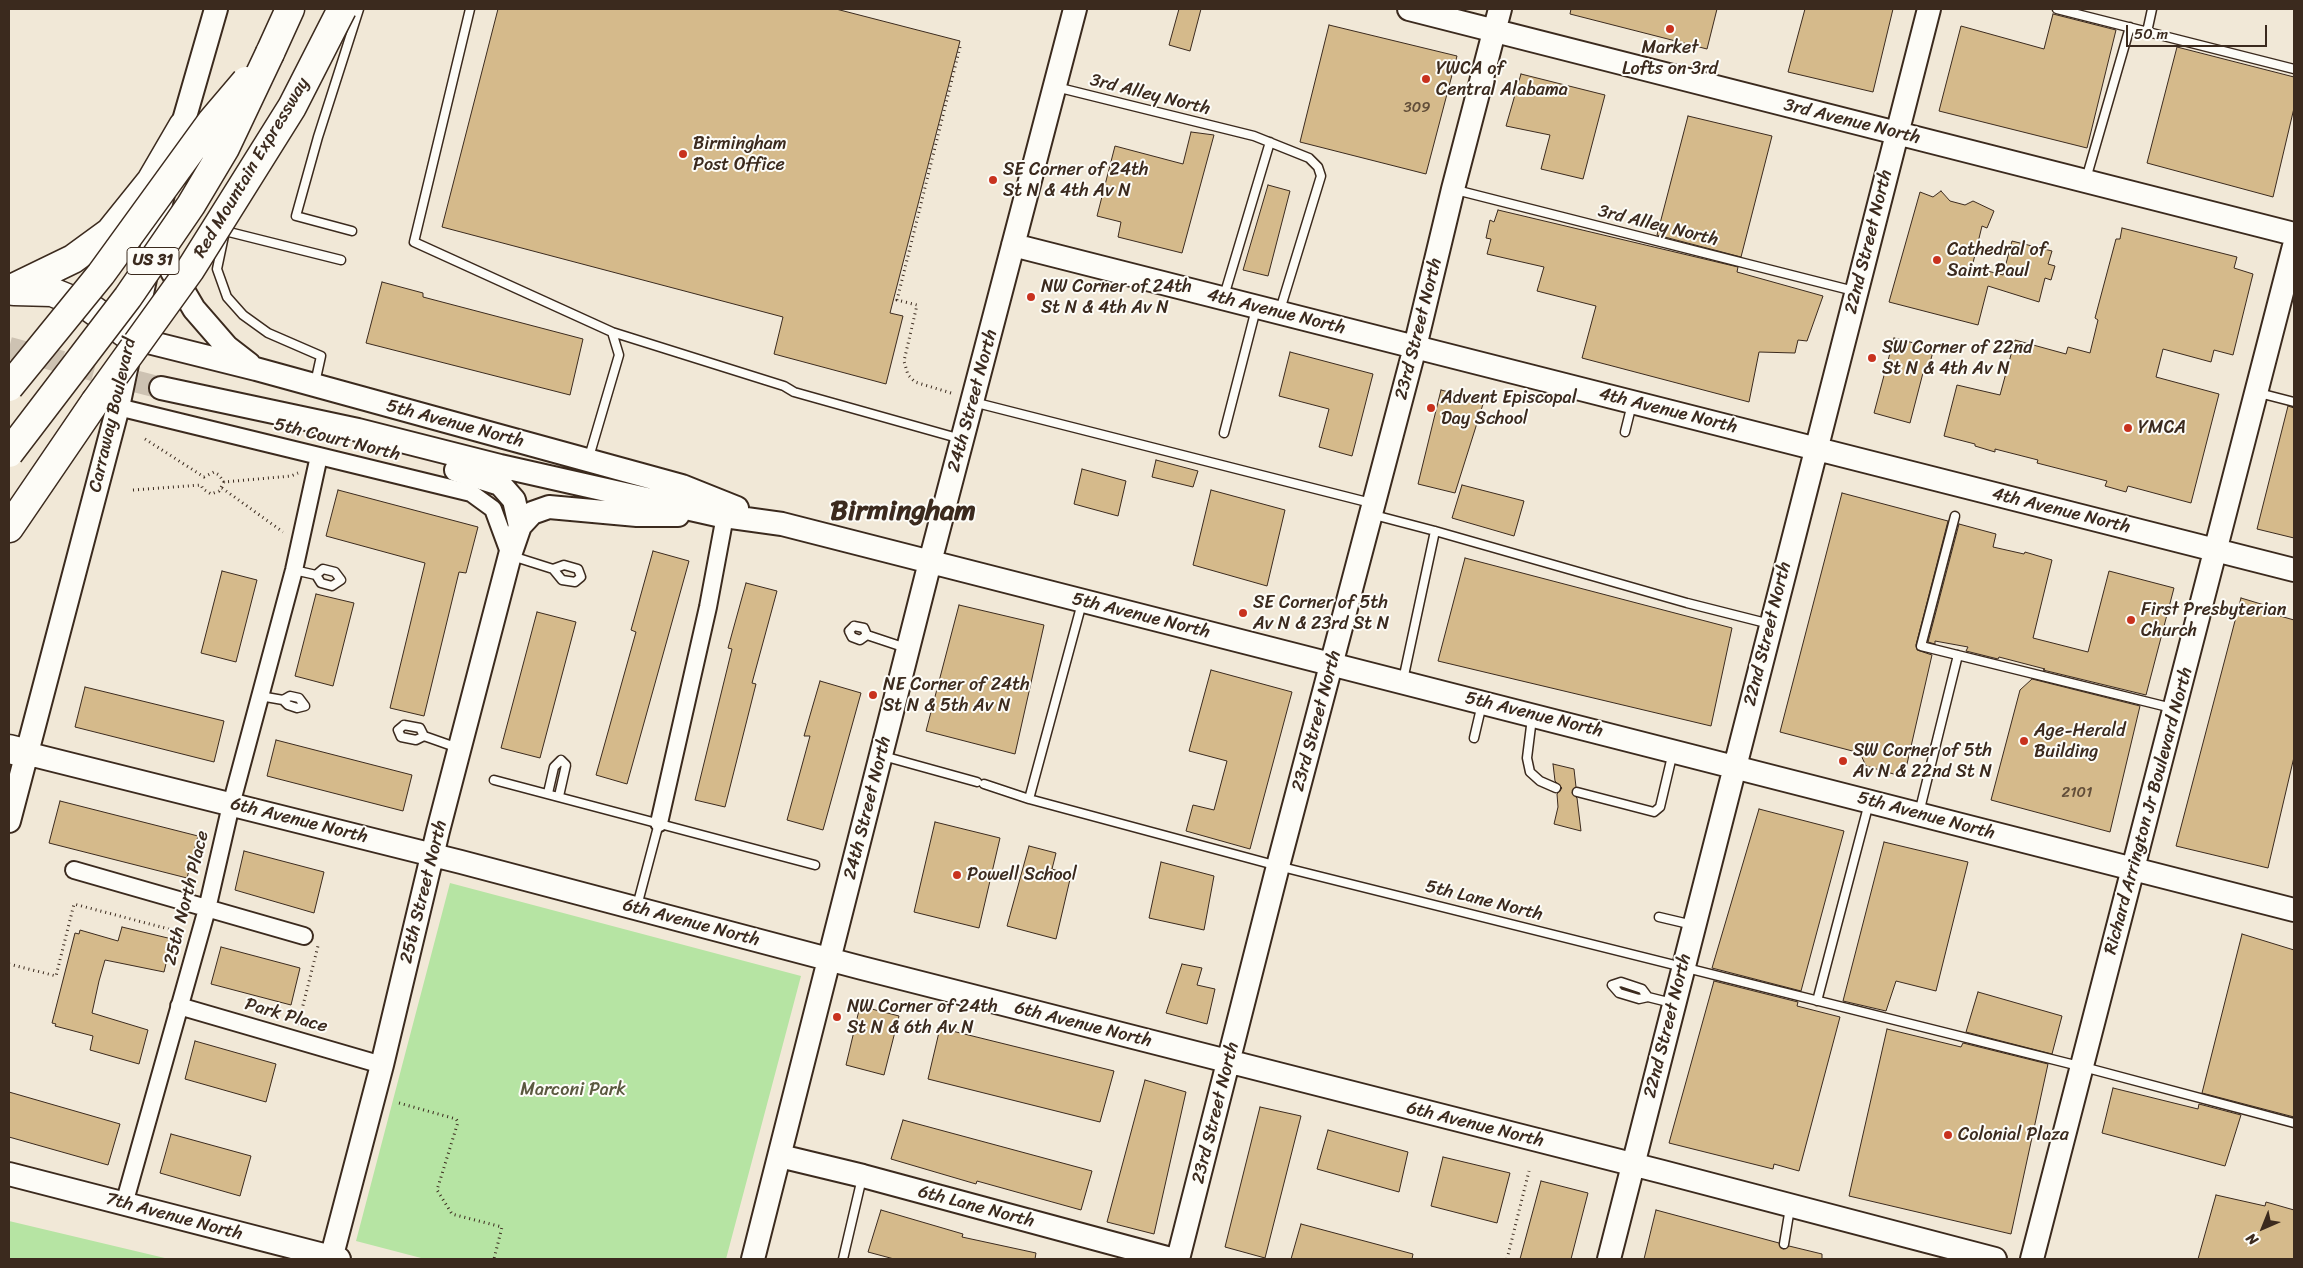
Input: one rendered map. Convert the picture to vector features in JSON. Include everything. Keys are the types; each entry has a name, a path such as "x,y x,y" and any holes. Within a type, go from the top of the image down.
{"highway":[{"name":"Red Mountain Expressway","path":"9,453 128,297 191,205 225,148 290,9"},
{"name":"Red Mountain Expressway","path":"9,513 106,405 292,107 342,9"},
{"path":"9,387 101,274 212,121 270,53"},
{"path":"9,291 73,259 110,232 151,180 183,126"},
{"path":"9,291 52,292 89,307 132,338"},
{"path":"9,528 106,405"}],"main road":[{"name":"Carraway Boulevard","path":"9,821 17,751 106,405 132,338 164,191 216,9"},
{"name":"24th Street North","path":"753,1259 930,562 1056,88 1075,9"},
{"name":"3rd Avenue North","path":"1409,9 2294,234"},
{"name":"23rd Street North","path":"1178,1259 1278,866 1415,347 1453,189 1500,9"},
{"name":"22nd Street North","path":"1609,1259 1929,9"},
{"path":"156,225 167,263 194,309 227,347 256,369"},
{"name":"4th Avenue North","path":"1013,245 2294,570"},
{"name":"Richard Arrington Jr Boulevard North","path":"2032,1259 2217,550 2294,246"},
{"name":"5th Avenue North","path":"132,338 256,369 682,486 773,522"},
{"name":"5th Avenue North","path":"520,526 514,500 500,484 480,476 177,396 161,388 358,430 500,466 721,515 773,522 1673,750 2294,910"},
{"path":"520,526 532,513 549,507 637,516 721,515"},
{"name":"25th Street North","path":"334,1259 432,854 510,555 520,526"},
{"name":"6th Avenue North","path":"17,751 432,854 830,960 1632,1164 1995,1259"},
{"name":"6th Lane North","path":"780,1156 863,1176 1171,1259"},
{"name":"7th Avenue North","path":"9,1174 334,1259"}],"street":[{"name":"5th Court North","path":"106,405 471,493 493,509 510,555"},
{"name":"25th North Place","path":"124,1204 207,909 231,805 294,570 319,456"},
{"path":"659,823 708,608 721,515"},
{"path":"74,870 304,936"},
{"name":"Park Place","path":"179,1006 382,1065"}],"lane":[{"path":"352,231 296,216 318,137 359,9"},
{"path":"470,9 414,242 612,332 784,386 794,392 963,440"},
{"path":"2058,9 2294,69"},
{"path":"2146,32 2152,9"},
{"path":"2086,181 2130,28"},
{"name":"3rd Alley North","path":"1056,88 1236,132 1270,142 1310,158 1318,167 1321,176 1280,312"},
{"path":"1224,298 1270,142"},
{"name":"3rd Alley North","path":"1453,189 1856,292"},
{"path":"315,385 321,356 268,333 243,315 227,297 217,269 225,231 340,260"},
{"path":"1224,433 1256,306"},
{"path":"588,460 619,356 612,332"},
{"path":"2257,392 2294,402"},
{"path":"973,402 1372,509 1435,531 1687,603 1771,624"},
{"path":"1625,432 1632,402"},
{"path":"1955,516 1922,646 2175,709"},
{"path":"1402,682 1435,531"},
{"path":"510,555 553,569"},
{"path":"294,570 316,575"},
{"path":"1028,799 1083,601"},
{"path":"867,635 908,649"},
{"path":"1918,814 1958,654"},
{"path":"260,696 283,700"},
{"path":"1474,738 1482,702"},
{"path":"1532,715 1527,758 1530,772 1540,781 1556,788"},
{"path":"424,736 460,749"},
{"path":"1577,792 1654,812 1660,807 1673,750"},
{"name":"5th Lane North","path":"882,756 981,783 1028,799 1278,866 2294,1123"},
{"path":"548,793 554,767 562,760 566,766 560,796"},
{"path":"494,780 815,865"},
{"path":"1817,1001 1869,801"},
{"path":"636,908 659,823"},
{"path":"1659,917 1694,925"},
{"path":"1648,997 1674,1004"},
{"path":"843,1259 863,1176"},
{"path":"1784,1244 1790,1206"}],"path":[{"path":"951,393 914,382 908,375 904,360 917,305 897,300 960,48"},
{"path":"145,439 204,477"},
{"path":"201,485 204,477 214,472 219,474 224,482"},
{"path":"224,482 291,476 298,473"},
{"path":"201,485 203,489 211,494 216,493 222,488 224,482"},
{"path":"133,490 201,485"},
{"path":"222,488 283,532"},
{"path":"9,964 56,976 74,904 180,932"},
{"path":"295,1040 319,942 304,936"},
{"path":"399,1103 456,1119 458,1122 438,1190 452,1214 502,1227 494,1259"},
{"path":"1507,1259 1529,1171"}],"green space":[{"name":"Marconi Park","path":"450,883 801,976 726,1259 425,1259 356,1241"},
{"path":"9,1221 169,1259 9,1259"}],"building":[{"path":"498,9 836,9 960,41 890,313 903,316 886,384 774,354 783,317 442,227"},
{"path":"1179,9 1201,9 1190,51 1169,45"},
{"name":"Market Lofts on 3rd","path":"1571,9 1717,9 1707,49 1570,14"},
{"path":"1805,9 1893,9 1873,92 1788,72"},
{"path":"2053,14 2116,30 2087,148 1939,111 1961,26 2044,49"},
{"path":"1329,25 1457,56 1426,174 1300,142"},
{"path":"2177,47 2294,77 2294,108 2273,197 2147,163"},
{"path":"1521,74 1605,95 1583,179 1541,169 1550,135 1506,126"},
{"path":"1688,116 1772,136 1741,257 1657,235"},
{"path":"1191,132 1214,135 1182,253 1118,237 1121,222 1097,216 1115,146 1183,164"},
{"path":"1268,185 1290,191 1268,276 1243,270"},
{"name":"Cathedral of Saint Paul","path":"1941,191 1950,201 1965,205 1973,201 1994,211 1987,228 1982,226 1972,267 2003,275 2012,241 2052,251 2048,264 2055,266 2051,280 2045,278 2039,302 1988,286 1978,325 1889,302 1920,192 1933,197"},
{"path":"1498,210 1738,267 1737,272 1823,296 1807,341 1798,340 1795,353 1759,352 1749,402 1582,358 1596,306 1537,291 1544,267 1487,254 1491,239 1486,238 1490,220 1494,222"},
{"path":"2122,228 2237,257 2234,268 2253,274 2233,355 2214,350 2211,362 2163,349 2156,377 2219,394 2191,503 2128,486 2126,492 2105,486 2107,481 2037,463 2038,460 1995,449 1995,452 1975,446 1975,444 1944,436 1957,385 2000,395 2015,340 2066,354 2068,347 2090,353 2098,320 2095,318 2116,239 2120,239"},
{"path":"382,282 423,293 423,297 583,339 570,395 366,343"},
{"path":"1894,338 1934,348 1928,370 1924,369 1910,423 1874,413"},
{"path":"1290,352 1373,374 1352,456 1319,447 1329,409 1279,396"},
{"path":"1441,390 1484,401 1455,493 1418,484"},
{"path":"2288,406 2294,408 2294,538 2257,529"},
{"path":"1156,460 1198,471 1193,487 1152,477"},
{"path":"1082,469 1126,481 1118,516 1074,504"},
{"path":"1462,485 1524,501 1514,536 1452,518"},
{"path":"338,490 478,527 466,573 459,572 424,716 390,708 425,563 326,536"},
{"path":"1211,490 1285,510 1267,586 1193,565"},
{"path":"1842,493 1948,521 1916,645 1917,650 1932,655 1904,777 1866,766 1860,753 1780,732"},
{"path":"1959,524 1996,534 1993,547 2024,554 2025,552 2052,560 2033,638 2088,652 2109,571 2174,588 2146,695 2043,670 2045,669 1999,657 1998,659 1966,651 1968,647 1935,641 1935,644 1928,642"},
{"path":"653,551 689,561 627,784 596,775 636,632 631,630"},
{"path":"1465,558 1732,628 1711,726 1438,661"},
{"path":"222,571 257,580 236,662 201,653"},
{"path":"746,583 777,591 752,683 756,684 725,807 695,800 732,649 728,648"},
{"path":"316,594 354,603 333,686 295,676"},
{"path":"2241,598 2281,610 2280,616 2294,620 2294,757 2268,868 2176,846"},
{"path":"959,605 1044,625 1015,754 926,731"},
{"path":"537,612 576,622 540,758 501,748"},
{"path":"1211,670 1292,692 1250,849 1186,831 1193,805 1214,810 1227,761 1189,751"},
{"path":"2032,679 2140,706 2110,832 1991,800 2020,690"},
{"path":"820,681 861,693 823,830 787,820 810,736 804,736"},
{"path":"85,687 224,721 214,762 75,727"},
{"path":"276,740 412,775 403,811 267,776"},
{"path":"1553,764 1574,769 1576,787 1572,793 1577,798 1581,831 1554,824 1558,807 1557,794 1562,788 1555,781"},
{"path":"60,801 198,836 187,878 49,843"},
{"path":"1759,809 1844,831 1801,991 1712,968"},
{"name":"Powell School","path":"935,822 1000,838 979,928 914,912"},
{"path":"1884,842 1968,862 1936,991 1896,981 1886,1011 1843,1001"},
{"path":"1029,846 1056,853 1052,869 1071,875 1056,939 1007,926"},
{"path":"244,851 324,872 314,913 235,890"},
{"path":"1161,862 1214,876 1204,930 1149,918"},
{"path":"122,927 172,939 164,972 105,960 99,981 92,1013 148,1030 139,1064 90,1050 93,1036 55,1026 56,1024 52,1023 75,933 79,934 80,930 118,941"},
{"path":"2242,934 2294,950 2294,1117 2202,1093"},
{"path":"221,947 300,968 291,1005 211,984"},
{"path":"1182,964 1202,968 1197,985 1215,989 1207,1024 1166,1013"},
{"path":"1714,981 1798,1002 1797,1006 1840,1017 1799,1171 1774,1164 1773,1169 1669,1143"},
{"path":"1978,992 2062,1016 2052,1054 1966,1032"},
{"path":"860,1006 899,1016 884,1075 846,1065"},
{"path":"940,1028 1114,1071 1100,1122 928,1079"},
{"name":"Colonial Plaza","path":"1887,1029 1961,1047 1963,1043 2048,1064 2011,1234 1849,1196"},
{"path":"195,1041 276,1064 266,1102 185,1079"},
{"path":"1145,1080 1186,1092 1154,1234 1107,1222"},
{"path":"2113,1088 2198,1109 2199,1104 2241,1115 2225,1166 2102,1133"},
{"path":"9,1092 120,1124 108,1165 9,1137"},
{"path":"1260,1107 1301,1116 1265,1258 1225,1247"},
{"path":"903,1120 1092,1171 1081,1210 977,1181 976,1184 891,1159"},
{"path":"1328,1130 1408,1152 1399,1192 1317,1169"},
{"path":"171,1134 251,1156 240,1196 160,1173"},
{"path":"1443,1157 1510,1173 1497,1223 1431,1206"},
{"path":"1541,1181 1588,1193 1571,1259 1520,1259"},
{"path":"2216,1195 2265,1206 2266,1202 2294,1210 2294,1259 2198,1259"},
{"path":"881,1210 963,1234 962,1237 1036,1253 1035,1259 894,1259 868,1252"},
{"path":"1656,1210 1779,1243 1783,1249 1789,1246 1822,1254 1822,1259 1644,1259"},
{"path":"1301,1224 1413,1254 1412,1259 1291,1259"}],"tunnel":[{"path":"9,348 161,388"}],"place":[{"name":"Market Lofts on 3rd","path":"1670,29"},
{"name":"YWCA of Central Alabama","path":"1426,79"},
{"name":"Birmingham Post Office","path":"683,154"},
{"name":"SE Corner of 24th St N & 4th Av N","path":"993,180"},
{"name":"Cathedral of Saint Paul","path":"1937,260"},
{"name":"NW Corner of 24th St N & 4th Av N","path":"1031,297"},
{"name":"SW Corner of 22nd St N & 4th Av N","path":"1872,358"},
{"name":"Advent Episcopal Day School","path":"1431,408"},
{"name":"YMCA","path":"2128,428"},
{"name":"SE Corner of 5th Av N & 23rd St N","path":"1243,613"},
{"name":"First Presbyterian Church","path":"2131,620"},
{"name":"NE Corner of 24th St N & 5th Av N","path":"873,695"},
{"name":"Age-Herald Building","path":"2024,741"},
{"name":"SW Corner of 5th Av N & 22nd St N","path":"1843,761"},
{"name":"Powell School","path":"957,875"},
{"name":"NW Corner of 24th St N & 6th Av N","path":"837,1017"},
{"name":"Colonial Plaza","path":"1948,1135"}],"district":[{"name":"Birmingham","path":"903,512"}]}
